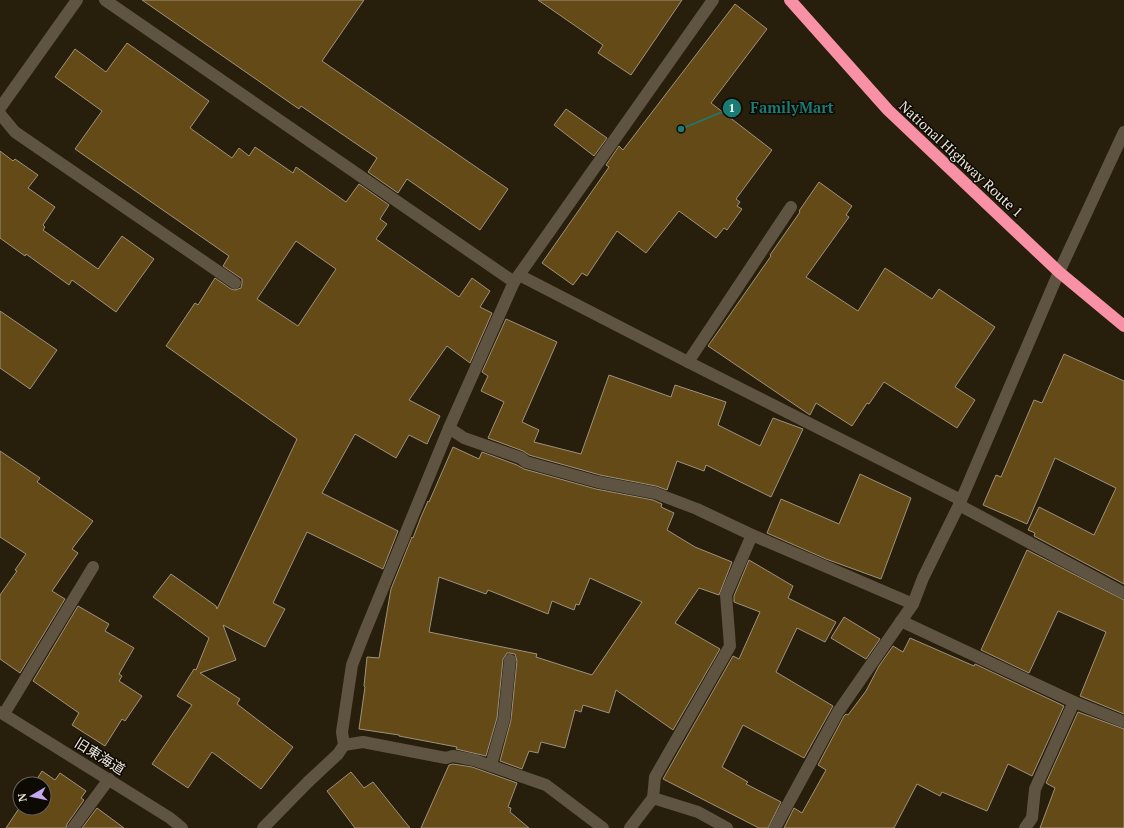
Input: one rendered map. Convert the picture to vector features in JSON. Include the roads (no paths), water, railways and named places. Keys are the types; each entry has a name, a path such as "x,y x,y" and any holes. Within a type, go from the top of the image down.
{"highway":[{"name":"National Highway Route 1","path":"790,0 888,110 1059,272 1124,326"}],"street":[{"path":"0,108 77,0"},
{"path":"106,0 517,278 688,362 960,502 1124,594"},
{"path":"262,828 338,754 344,745 342,732 352,665 449,428 517,278 713,0"},
{"path":"0,114 15,132 235,283"},
{"path":"775,828 838,712 913,604 923,578 960,502 1059,272 1124,132"},
{"path":"688,362 791,206"},
{"path":"449,428 464,438 521,458 526,462 598,482 655,493 697,509 752,535 913,604"},
{"path":"630,828 653,798 655,777 730,646 726,595 752,535"},
{"path":"2,713 93,567"},
{"path":"901,621 1074,702 1124,722"},
{"path":"491,765 504,720 510,660"},
{"path":"1025,828 1032,818 1035,789 1074,702"},
{"name":"旧東海道","path":"2,713 109,779 170,818 182,828"},
{"path":"344,745 363,742 446,758 453,756 491,765 546,785 603,828"},
{"path":"73,828 109,779"},
{"path":"653,798 698,812 727,828"}],"place":[{"name":"FamilyMart","path":"681,129"}]}
